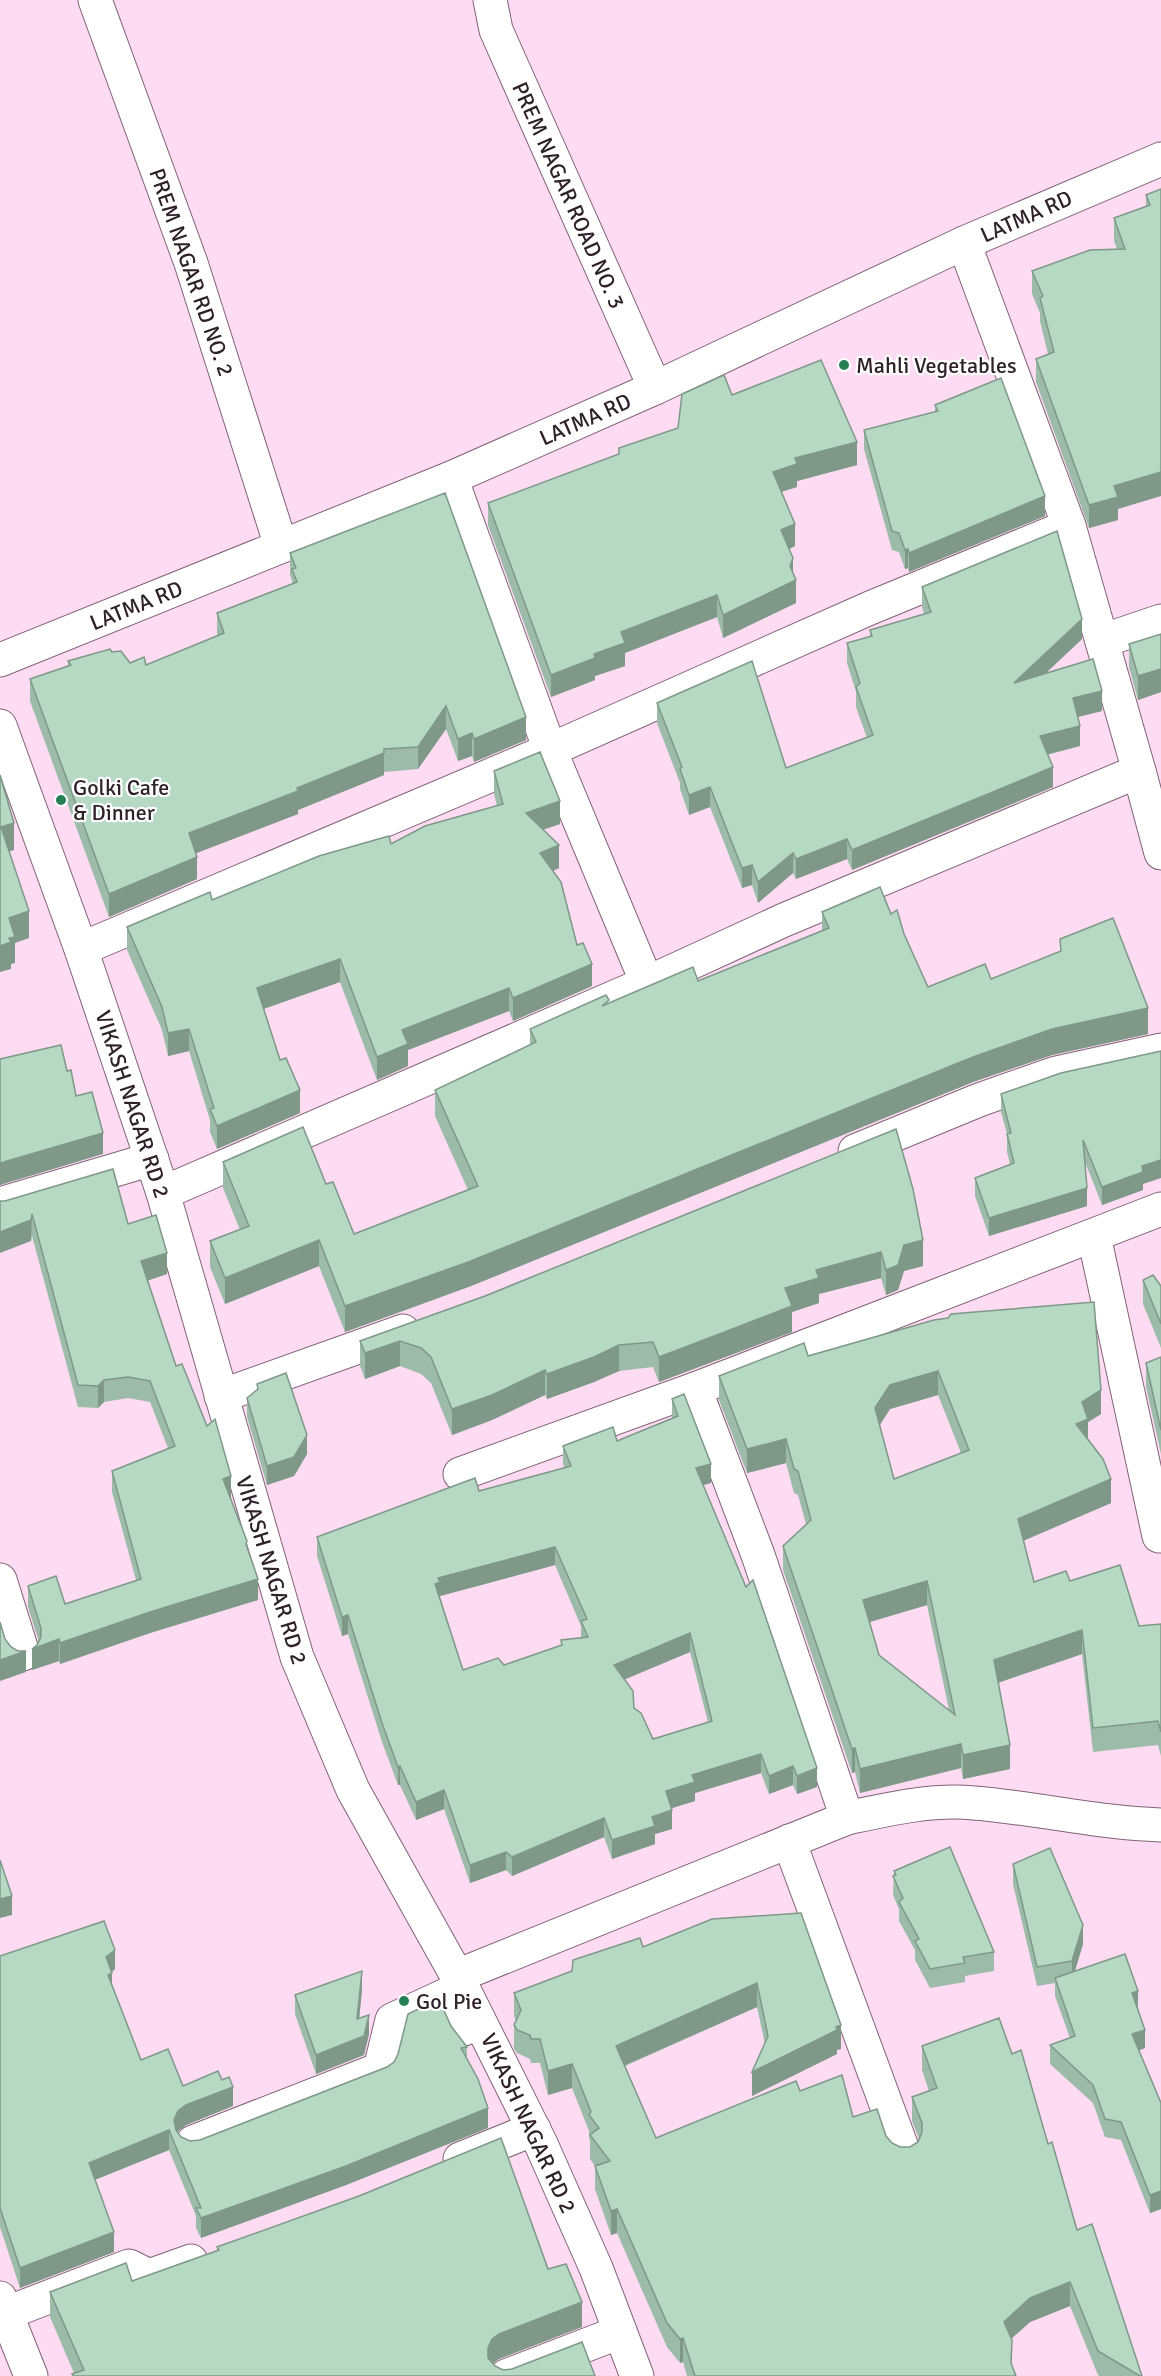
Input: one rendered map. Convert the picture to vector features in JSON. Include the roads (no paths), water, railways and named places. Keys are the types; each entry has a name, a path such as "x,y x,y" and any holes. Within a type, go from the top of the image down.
{"street":[{"name":"PREM NAGAR RD NO. 2","path":"95,0 191,263 281,546"},
{"name":"PREM NAGAR ROAD NO. 3","path":"489,0 496,30 656,388"},
{"name":"LATMA RD","path":"0,660 451,478 656,388 964,243 1161,159"},
{"path":"964,243 1069,525 1161,853"},
{"path":"451,478 550,750 647,983"},
{"path":"81,949 550,750 870,608 1069,525"},
{"path":"1102,641 1161,621"},
{"name":"VIKASH NAGAR RD 2","path":"0,726 81,949 152,1159 297,1657 353,1790 457,1976 534,2129 596,2268 637,2376"},
{"path":"163,1194 647,983 784,920 1139,771"},
{"path":"825,1163 979,1100 1056,1073 1161,1050"},
{"path":"0,1204 152,1159"},
{"path":"460,1474 695,1389 1161,1209"},
{"path":"1094,1236 1159,1536"},
{"path":"221,1396 433,1320"},
{"path":"695,1389 758,1555 848,1818"},
{"path":"0,1580 23,1654"},
{"path":"457,1976 848,1818 904,1805 974,1803 1125,1824 1161,1825"},
{"path":"789,1841 904,2153"},
{"path":"193,2142 380,2069 392,2020 448,1994 464,2030 480,2021"},
{"path":"428,2172 534,2129"},
{"path":"31,2376 3,2306 129,2266 149,2276 214,2253"},
{"path":"506,2376 620,2332"}],"place":[{"name":"Mahli Vegetables","path":"844,365"},
{"name":"Golki Cafe & Dinner","path":"61,800"},
{"name":"Gol Pie","path":"404,2001"}]}
